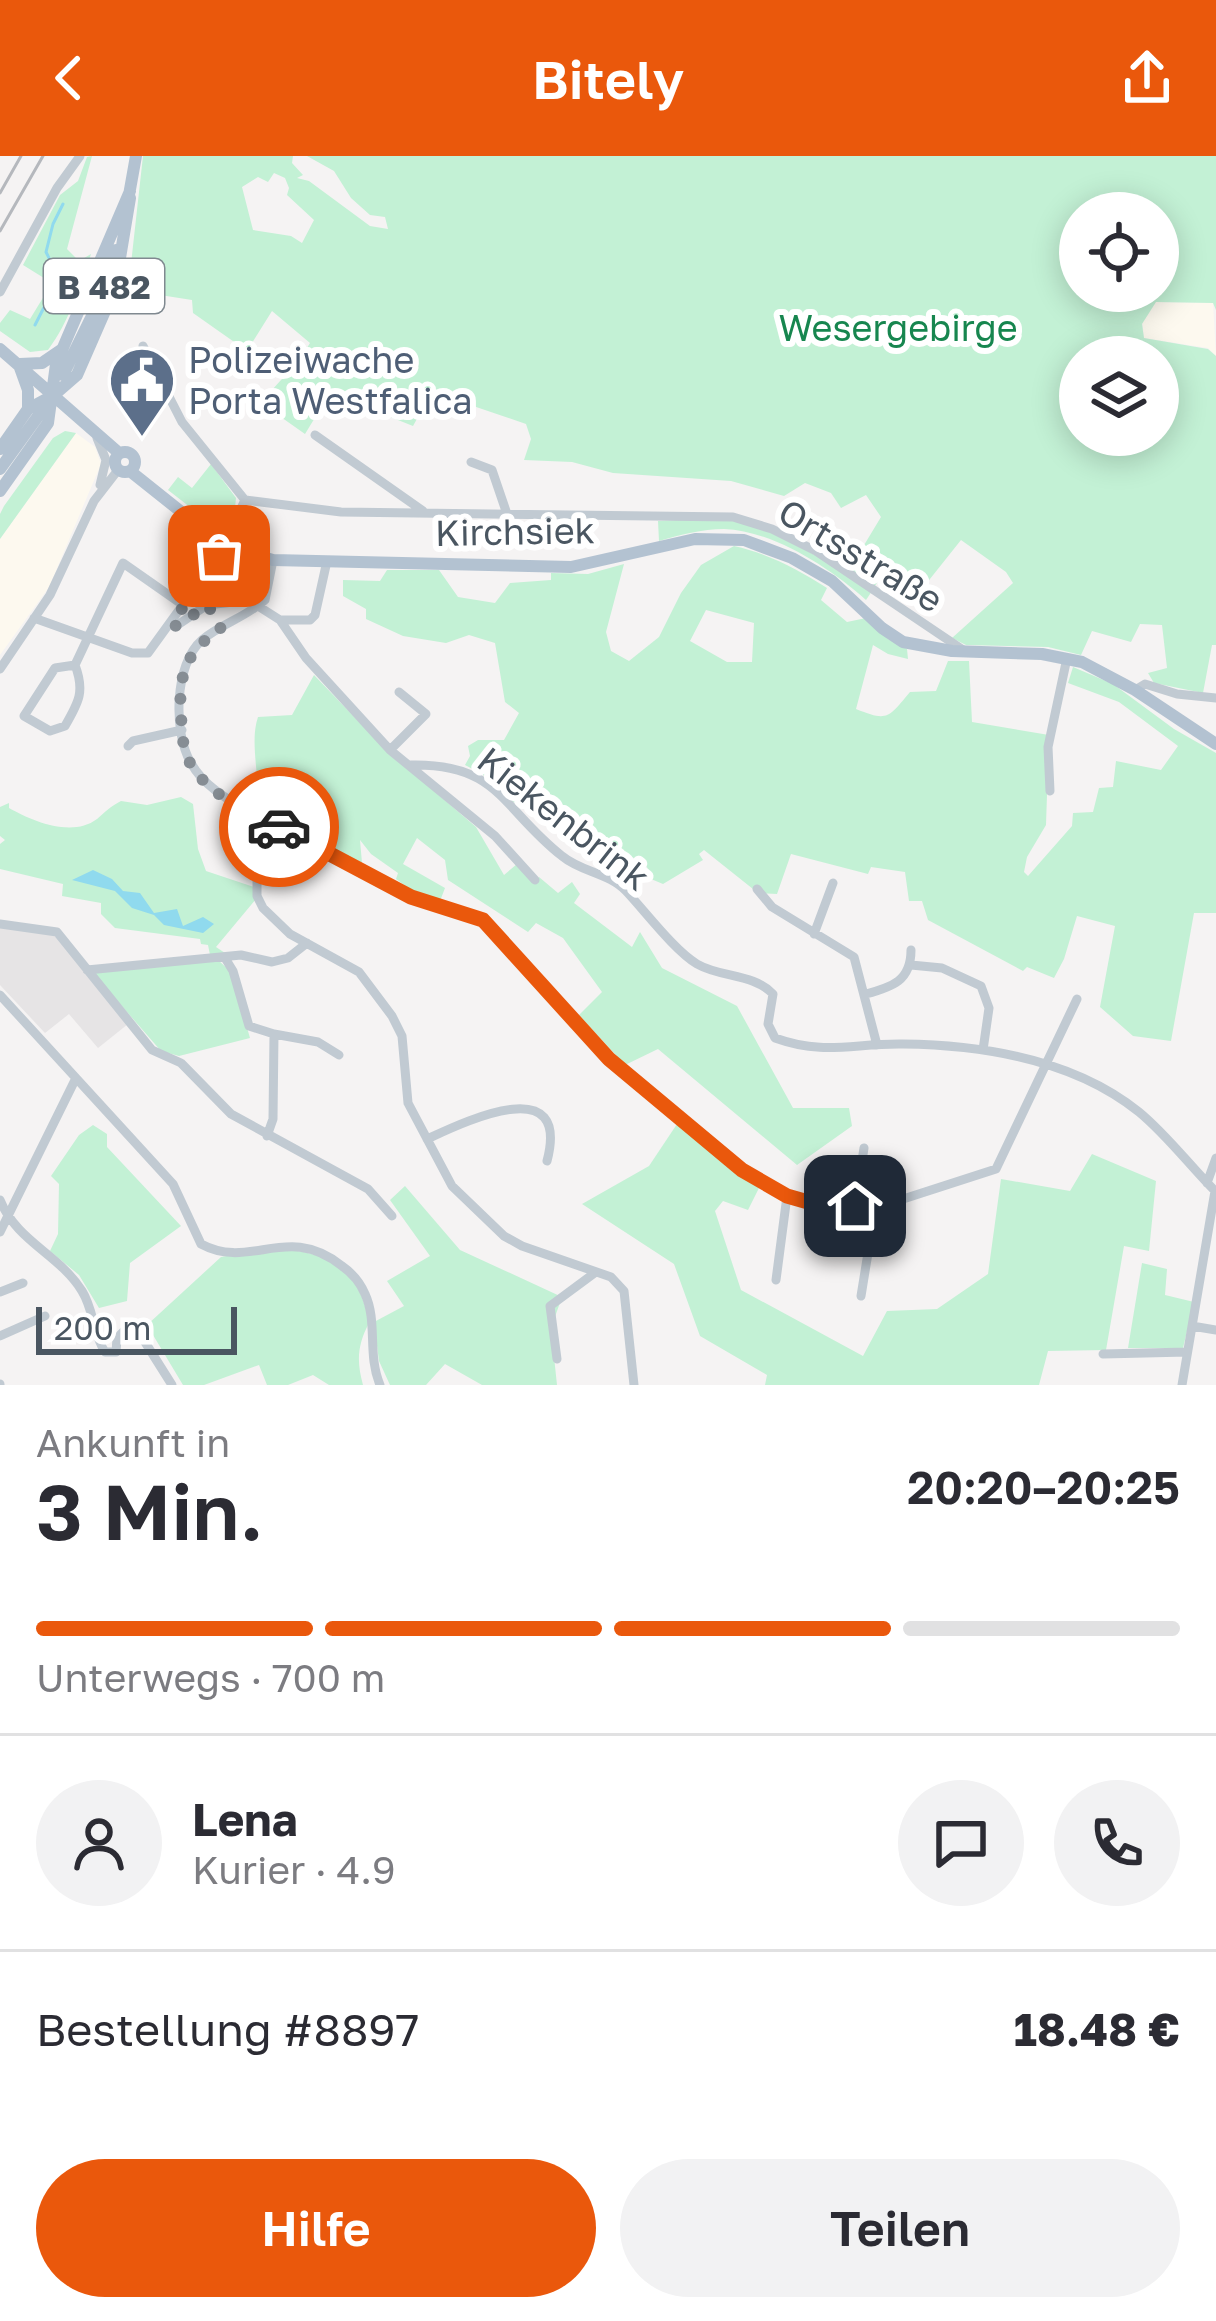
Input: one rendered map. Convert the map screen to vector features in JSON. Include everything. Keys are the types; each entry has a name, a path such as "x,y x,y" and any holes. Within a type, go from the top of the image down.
{"main road":[{"name":"B 482","path":"70,375 104,286 136,156"},
{"path":"0,491 48,423 62,350 130,190"},
{"path":"2,350 119,453 114,461 127,469"},
{"path":"19,364 42,363 62,350"},
{"path":"0,469 34,411 19,364"},
{"path":"0,448 70,375"},
{"path":"70,375 86,424"},
{"path":"22,462 59,422 86,424"},
{"name":"Kirchsiek","path":"127,469 224,546 273,560 572,567 685,541 732,538 770,549 832,581 903,642 966,652 1067,658 1135,690 1216,745"}],"street":[{"path":"0,292 80,156"},
{"path":"34,618 142,656 148,653 224,546 245,500 182,422 142,346"},
{"path":"0,669 59,580 98,494 106,460 86,424"},
{"path":"316,435 423,512"},
{"path":"471,461 492,470 507,514"},
{"path":"98,494 127,469"},
{"name":"Ortsstraße","path":"245,500 320,511 718,516 752,521 816,551 966,652"},
{"path":"273,560 270,589 258,606 199,643 184,665 182,730 189,761 223,796 247,811 411,897 483,920 609,1059 742,1170 787,1196 829,1208 876,1204 996,1169 1077,999"},
{"path":"280,620 310,620 315,615 326,580 326,561"},
{"path":"75,664 55,668 24,716 50,731 65,726 82,697 83,684 75,664 123,563 183,605"},
{"path":"172,623 176,626 208,605 242,602"},
{"path":"208,605 221,629"},
{"name":"Kiekenbrink","path":"258,606 280,620 306,658 390,750 411,765 448,765 476,775 565,859 626,891 688,957 712,971 764,985 773,994 769,1024 775,1038 818,1050 877,1045 983,1050 1048,1065 1142,1114 1213,1188"},
{"path":"1049,791 1048,747 1067,658"},
{"path":"1135,690 1145,684 1177,694 1216,698"},
{"path":"390,750 426,714 399,692"},
{"path":"128,746 133,740 182,730"},
{"path":"411,765 495,836 535,880"},
{"path":"247,811 263,908 278,925 359,972 392,1016 402,1036 408,1103 452,1186 504,1236 611,1277 624,1291 634,1385"},
{"path":"814,934 833,883"},
{"path":"757,890 772,907 854,957 877,1045"},
{"path":"0,924 57,932 152,1050 181,1063 222,1109 348,1175 392,1216"},
{"path":"87,970 241,955 272,962 288,958 307,943"},
{"path":"866,994 894,986 911,965 911,950"},
{"path":"225,958 249,1026 318,1042 339,1055"},
{"path":"911,965 942,968 981,986 989,1008 983,1050"},
{"path":"0,995 172,1184 201,1244 233,1255 291,1245 318,1250 354,1275 370,1309 370,1351 380,1385"},
{"path":"267,1136 273,1119 274,1034"},
{"path":"0,1232 75,1080"},
{"path":"427,1139 497,1110 528,1109 541,1114 549,1129 547,1160"},
{"path":"855,1206 864,1148"},
{"path":"1182,1385 1216,1158"},
{"path":"776,1280 787,1196"},
{"path":"0,1200 14,1229 82,1290 105,1352 116,1352 117,1337"},
{"path":"862,1296 876,1204"},
{"path":"557,1359 550,1306 596,1272"},
{"path":"0,1292 23,1282"},
{"path":"0,1336 45,1316"},
{"path":"97,1324 117,1337"},
{"path":"1192,1327 1216,1330"},
{"path":"117,1337 131,1328 145,1337 172,1385"},
{"path":"1103,1354 1187,1352"}],"shaded area":[{"path":"1179,302 1213,303 1216,356 1208,348 1179,343 1179,336 1144,336 1142,319 1147,312 1179,312"},
{"path":"76,433 95,447 101,464 49,587 0,655 0,539"},
{"path":"0,925 55,935 128,1024 98,1048 69,1014 45,1033 0,985"}],"green space":[{"path":"92,156 67,249 79,261 91,254 56,339 48,350 30,352 0,331 0,323 10,310 30,319 52,283 23,265 60,195 78,181 87,157"},
{"name":"Wesergebirge","path":"143,156 293,156 292,163 303,175 297,178 309,181 370,226 388,229 385,217 370,215 351,198 334,171 307,156 1216,156 1216,310 1213,303 1179,302 1179,192 1059,192 1059,312 1150,312 1142,324 1144,336 1059,336 1059,456 1179,456 1179,344 1208,349 1216,356 1216,645 1212,645 1203,693 1154,683 1148,673 1167,668 1162,625 1140,624 1131,642 1092,631 1081,655 1048,647 966,645 952,638 1013,583 1006,572 961,540 918,594 884,573 874,587 849,570 881,517 866,495 841,508 831,493 805,483 784,496 731,481 613,473 572,462 524,460 531,439 526,424 432,392 413,426 330,393 305,434 261,403 310,343 272,311 247,351 193,313 192,300 160,295 163,273 131,264","holes":["274,173 285,178 287,195 314,220 302,243 291,236 253,230 242,187 258,177 268,182"]},
{"path":"65,431 76,433 0,539 4,506 53,438"},
{"path":"211,464 236,498 222,532 168,490 178,477 192,488"},
{"path":"715,518 778,536 872,591 866,600 800,553 743,531 708,530 659,541 658,521"},
{"path":"734,546 771,558 827,588 821,600 847,622 866,618 907,649 908,659 873,645 856,709 887,715 910,692 936,691 948,661 969,661 972,722 1049,735 1046,825 1027,857 1024,872 1028,876 1072,826 1073,813 1093,812 1099,788 1113,787 1116,761 1161,770 1178,746 1119,702 1068,683 1073,667 1113,684 1216,753 1216,913 1194,913 1171,1041 1133,1036 1100,1007 1115,926 1077,916 1054,978 1027,967 1023,971 928,920 922,901 909,901 905,872 871,867 868,874 791,854 777,894 758,893 704,850 699,854 703,860 663,884 651,879 647,867 632,857 621,859 510,800 465,765 468,746 478,740 504,740 519,713 505,702 495,643 469,635 446,643 403,636 366,619 366,609 343,596 343,580 380,581 387,570 439,570 458,597 495,603 510,583 551,580 551,573 588,574 624,564 606,632 611,651 629,661 659,637 701,565","holes":["706,610 754,623 752,662 727,662 690,641"]},
{"path":"314,675 385,749 476,827 504,875 517,864 534,882 539,877 558,893 572,882 580,894 574,903 632,947 640,932 662,968 737,1006 793,1108 849,1108 852,1126 797,1165 658,1049 625,1065 579,1015 602,992 563,938 536,923 528,932 448,880 445,860 417,838 403,864 445,888 440,901 415,893 396,879 398,873 360,840 362,863 257,810 258,717 292,715"},
{"path":"181,797 193,804 198,849 206,871 254,887 256,899 216,947 225,953 210,955 208,945 200,939 115,928 101,914 101,903 62,896 63,884 0,869 0,844 5,840 0,836 0,807 9,803 9,808 40,822 76,827 87,825 121,801 147,805"},
{"path":"218,960 231,972 250,1038 179,1056 161,1051 93,973"},
{"path":"677,1124 759,1188 748,1210 723,1201 715,1211 741,1290 863,1356 887,1311 937,1309 988,1274 1001,1179 1070,1191 1092,1154 1156,1181 1149,1251 1124,1246 1106,1350 1048,1351 1039,1385 765,1385 767,1375 700,1336 674,1264 582,1204 649,1166"},
{"path":"93,1125 107,1134 107,1147 181,1226 130,1263 127,1301 99,1308 79,1275 50,1251 58,1234 59,1184 51,1176 79,1135"},
{"path":"405,1186 460,1250 562,1297 551,1328 557,1385 482,1385 445,1364 426,1385 390,1385 379,1361 374,1322 404,1306 387,1281 430,1256 390,1200"},
{"path":"270,1248 308,1253 337,1264 357,1287 369,1323 359,1352 363,1385 329,1385 313,1375 288,1385 267,1385 259,1365 204,1385 183,1385 147,1325 221,1257"},
{"path":"1142,1263 1167,1269 1165,1295 1194,1302 1183,1348 1128,1348"}],"water":[{"path":"93,870 123,891 140,893 154,913 177,909 183,926 203,917 214,924 203,933 164,925 154,915 132,908 115,891 72,880"}],"waterway":[{"path":"35,325 59,278 46,252 63,204"}],"railway":[{"path":"0,193 21,156"},
{"path":"0,231 43,156"}],"way so far":[{"path":"219,556 172,623 176,626 208,605 221,629 199,643 184,665 180,702 185,747 189,761 223,796 279,827"}],"place":[{"name":"Polizeiwache Porta Westfalica","path":"142,439"}],"route":[{"path":"279,827 411,897 483,920 609,1059 742,1170 787,1196 829,1208 855,1206"}]}
